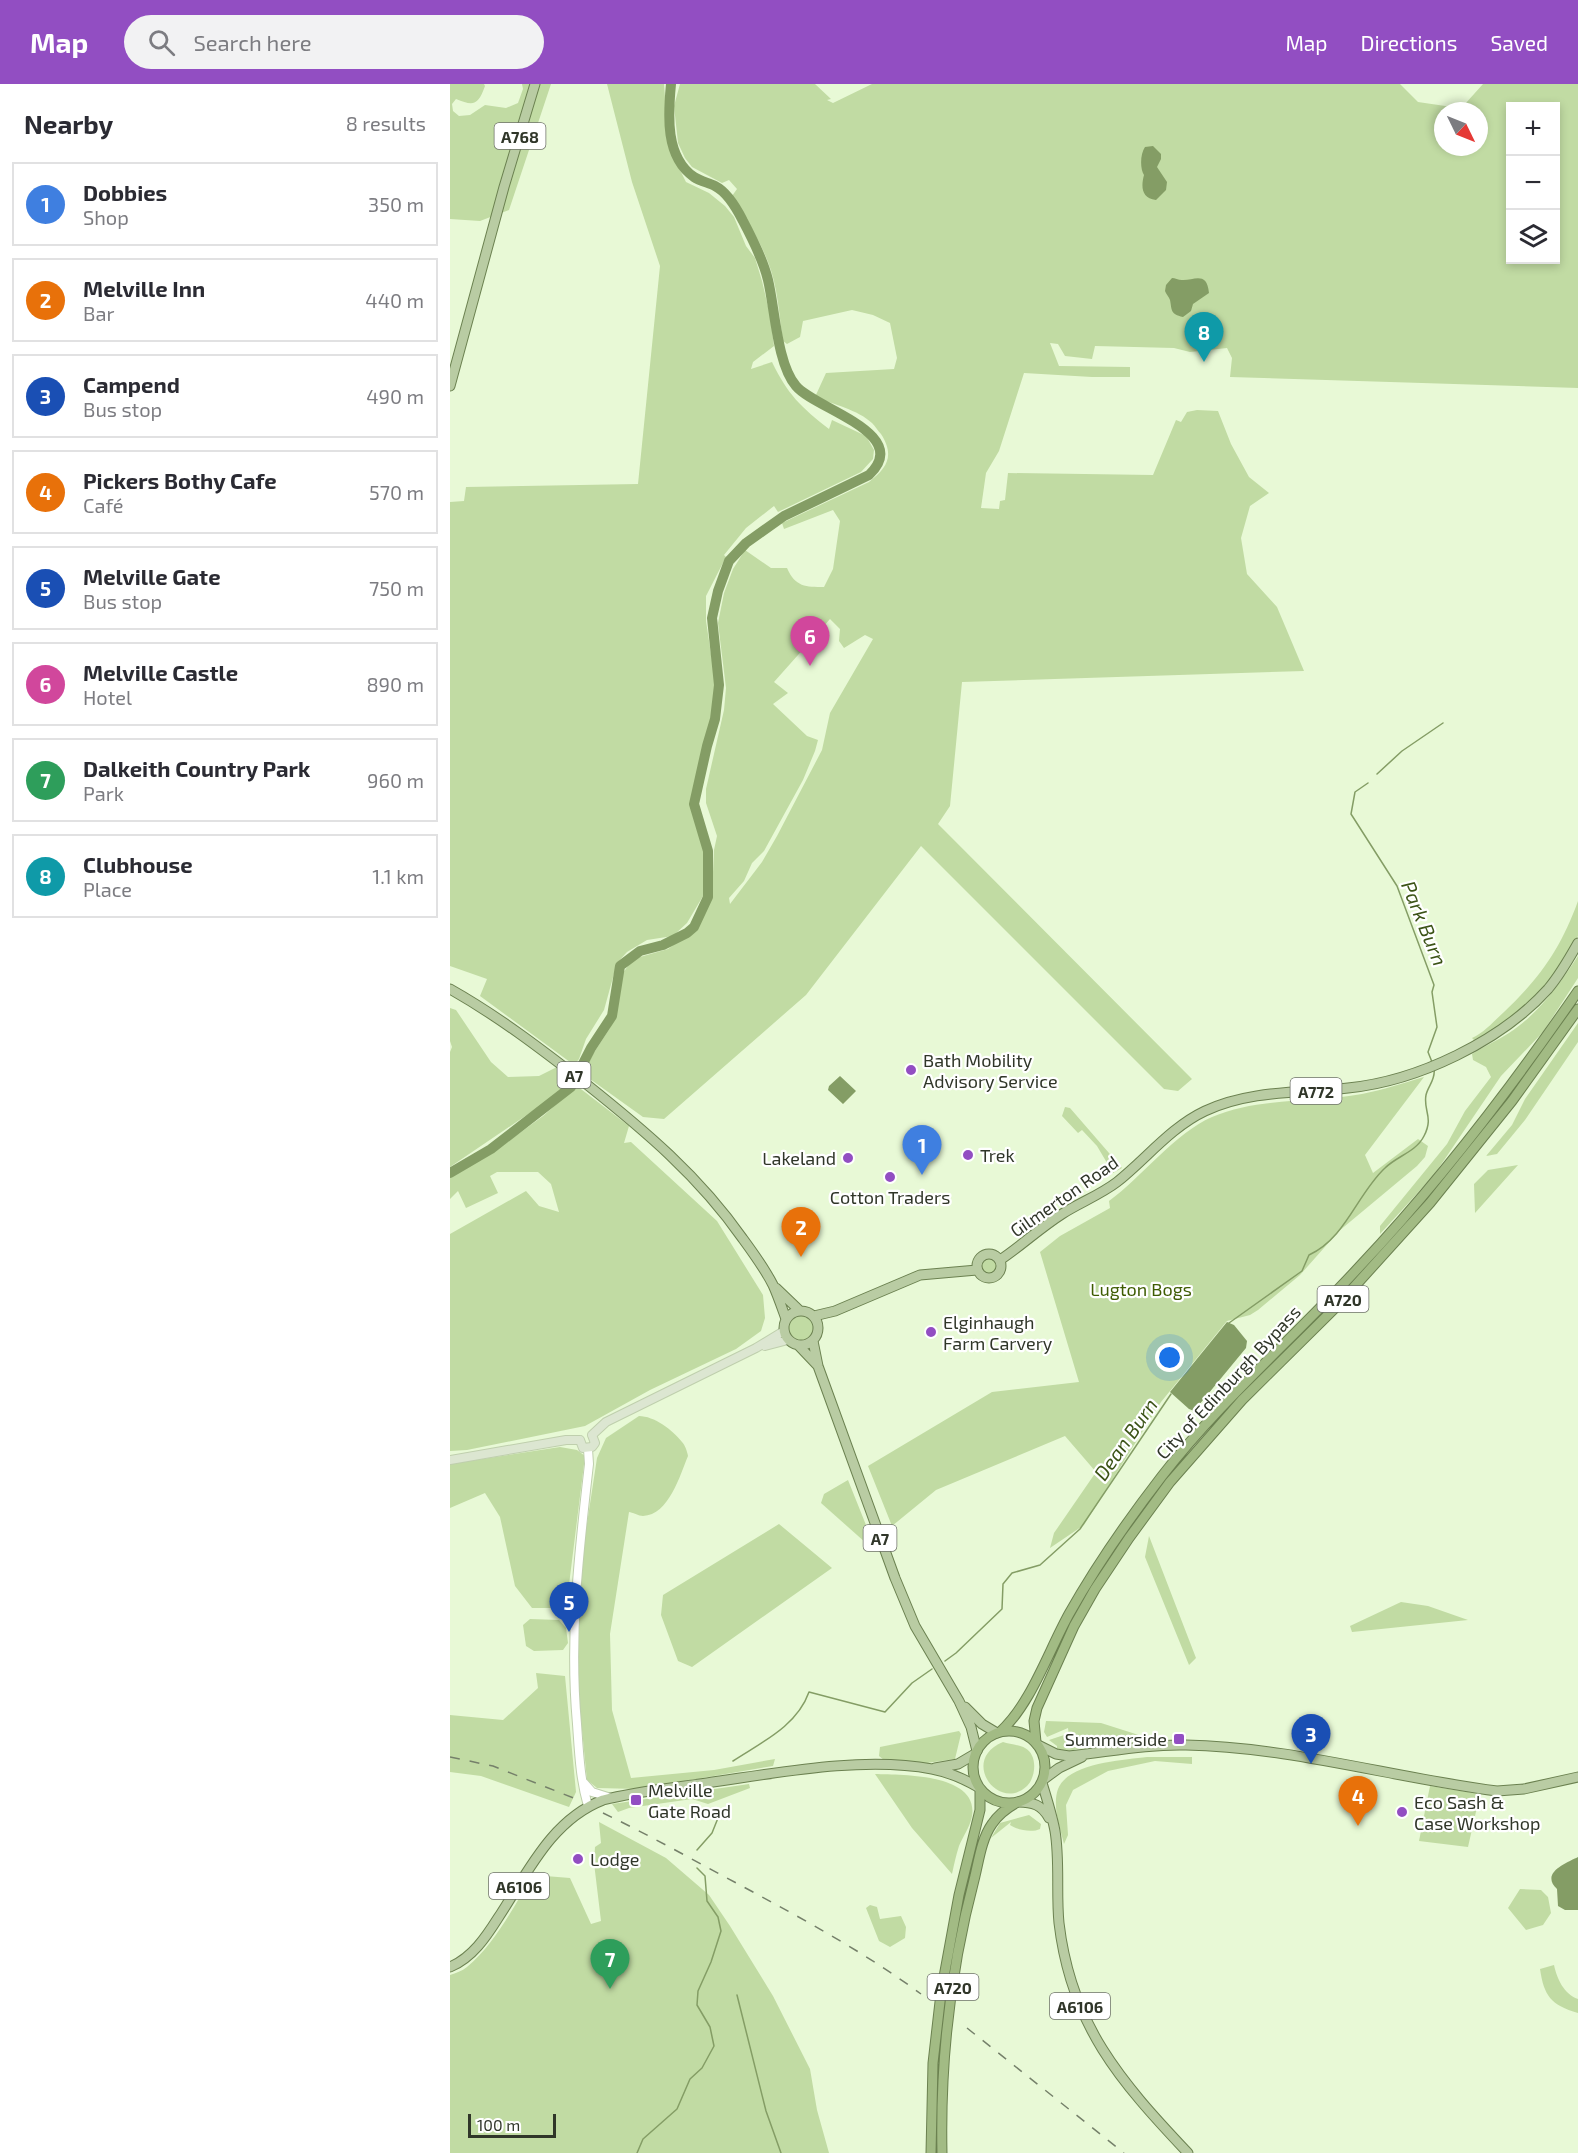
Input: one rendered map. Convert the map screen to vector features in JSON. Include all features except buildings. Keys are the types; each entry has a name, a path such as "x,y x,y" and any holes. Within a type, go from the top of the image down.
{"highway":[{"name":"City of Edinburgh Bypass","path":"998,1732 1022,1707 1054,1642 1085,1587 1118,1535 1163,1474 1233,1395 1327,1302 1425,1193 1457,1155 1578,991"},
{"name":"City of Edinburgh Bypass","path":"1037,1744 1034,1722 1037,1708 1074,1626 1101,1579 1147,1512 1221,1423 1336,1307 1430,1203 1512,1101 1578,1009"},
{"path":"998,1732 1019,1732 1037,1744 1044,1758 1043,1781 1033,1794 1017,1803 1008,1804 993,1800 979,1788 972,1769 976,1752 984,1741 998,1732"},
{"name":"A720","path":"931,2153 933,2063 941,1993 959,1895 980,1810 979,1788"},
{"name":"A720","path":"942,2153 943,2069 961,1935 987,1833 998,1817 1017,1803"}],"main road":[{"name":"A768","path":"450,386 504,187 535,84"},
{"name":"Gilmerton Road","path":"999,1260 1063,1213 1115,1184 1170,1135 1202,1112 1232,1101 1260,1095 1352,1088 1379,1083 1433,1065 1473,1046 1526,1011 1562,970 1578,943"},
{"name":"A7","path":"450,989 503,1021 645,1130 691,1175 730,1221 762,1265 786,1319"},
{"name":"A772","path":"984,1255 994,1255 999,1260 999,1272 993,1277 985,1278 977,1270 977,1263 984,1255"},
{"name":"A772","path":"816,1321 920,1275 977,1270"},
{"name":"A7","path":"772,1284 800,1311"},
{"path":"795,1311 807,1312 816,1321 818,1334 813,1341 804,1346 799,1346 786,1336 786,1319 795,1311"},
{"path":"592,1435 606,1422 756,1348 786,1336"},
{"name":"A7","path":"813,1341 818,1366 895,1578 915,1626 960,1701 971,1727 976,1752"},
{"name":"A7","path":"799,1346 818,1366"},
{"path":"580,1440 585,1434 592,1435"},
{"path":"580,1440 583,1448 588,1449 595,1443 592,1435"},
{"path":"450,1460 566,1440 580,1440"},
{"name":"A7","path":"960,1701 982,1724 998,1732"},
{"path":"1037,1744 1063,1755 1148,1746 1216,1746 1497,1791 1524,1789 1578,1777"},
{"name":"A6106","path":"932,1769 958,1764 976,1752"},
{"path":"1043,1781 1059,1768 1086,1754"},
{"name":"A6106","path":"450,1966 467,1957 482,1942 552,1836 588,1806 611,1798 791,1770 873,1766 932,1769 959,1777 979,1788"},
{"name":"A6106","path":"1043,1781 1056,1846 1059,1924 1073,1988 1082,2011 1113,2068 1188,2153"},
{"path":"1017,1803 1028,1802 1041,1807 1053,1825"}],"street":[{"path":"588,1449 589,1464 578,1554 573,1629 574,1696 582,1778 588,1806"},
{"path":"582,1778 592,1792 611,1798"}],"green space":[{"path":"450,84 484,84 485,86 474,103 456,99 452,104 453,111 459,116 470,115 485,105 506,108 518,103 523,89 522,84 551,84 509,210 480,221 450,219"},
{"path":"607,84 664,84 669,148 686,182 709,193 725,206 734,217 746,246 755,258 770,315 774,346 753,362 751,369 772,362 796,400 811,414 829,429 832,420 866,436 874,450 873,459 861,472 778,512 774,506 746,528 724,555 726,557 706,596 706,621 716,687 713,716 698,769 691,805 705,851 706,876 703,896 687,923 673,936 647,940 627,952 617,963 604,1010 586,1039 579,1059 574,1065 480,996 487,979 450,966 450,502 464,501 466,487 638,484 660,266 632,182"},
{"path":"680,84 815,84 831,99 827,100 833,103 872,84 1400,84 1418,102 1434,104 1434,156 1488,156 1488,102 1467,102 1483,84 1578,84 1578,388 1230,377 1232,358 1227,348 1190,352 1174,348 1095,346 1092,359 1065,356 1058,344 1050,343 1059,366 1130,367 1130,377 1024,373 999,451 986,473 981,508 999,509 1000,501 1005,500 1008,473 1153,475 1176,420 1181,422 1187,412 1197,410 1218,411 1231,444 1249,477 1269,493 1250,506 1241,538 1247,574 1277,607 1304,671 962,682 950,806 938,824 1192,1079 1178,1091 1164,1089 921,846 806,995 664,1119 643,1117 583,1074 610,1028 616,1008 620,977 633,959 668,949 696,928 712,894 717,836 706,803 706,789 724,710 726,688 718,623 724,593 733,569 745,550 771,568 787,568 794,579 802,585 824,587 833,569 840,521 833,510 784,529 782,523 869,482 880,472 888,455 888,449 881,434 866,418 815,397 826,373 894,369 897,358 890,323 873,315 852,310 803,321 800,337 787,344 783,341 771,272 756,237 732,196 737,189 729,180 722,183 692,167 678,143 674,106","holes":["830,619 840,629 839,641 844,648 865,635 873,639 830,713 822,750 777,836 762,862 730,904 729,898 744,881 752,863 764,851 803,780 818,740 807,736 773,704 788,693 774,682"]},
{"path":"1578,901 1578,936 1559,969 1523,1009 1487,1034 1474,1040 1472,1038 1493,1023 1539,974 1557,948"},
{"path":"1578,956 1578,978 1543,1032 1501,1076 1434,1175 1380,1234 1380,1226 1447,1144 1465,1111 1491,1077 1486,1067 1473,1060 1472,1054 1509,1033 1539,1008"},
{"path":"450,1008 456,1010 491,1062 508,1077 539,1076 557,1067 566,1076 561,1089 540,1106 450,1167 450,1052 452,1047"},
{"path":"1578,1023 1578,1042 1525,1120 1497,1154 1486,1156 1512,1125 1525,1099"},
{"name":"Lugton Bogs","path":"1424,1077 1365,1155 1373,1173 1418,1139 1428,1146 1425,1157 1339,1231 1300,1275 1258,1310 1250,1315 1227,1321 1161,1402 1084,1525 1050,1548 1054,1533 1096,1472 1065,1436 936,1490 892,1526 868,1466 992,1392 1079,1382 1040,1252 1060,1236 1110,1208 1109,1201 1172,1144 1198,1124 1212,1117 1267,1103 1362,1094"},
{"path":"577,1086 629,1126 624,1143 631,1142 717,1221 763,1295 765,1318 761,1331 736,1349 650,1390 585,1426 467,1450 450,1451 450,1234 526,1191 539,1206 559,1212 551,1184 538,1172 497,1172 490,1176 498,1193 466,1208 458,1191 450,1199 450,1176 491,1154 543,1116"},
{"path":"1065,1107 1070,1108 1122,1168 1113,1173 1097,1146 1082,1130 1078,1133 1062,1116"},
{"path":"1518,1165 1475,1213 1474,1184 1488,1170"},
{"path":"989,1257 995,1260 998,1266 995,1272 989,1275 983,1272 980,1266 983,1260"},
{"path":"801,1316 810,1319 813,1328 810,1337 801,1340 792,1337 789,1328 792,1319"},
{"path":"639,1416 651,1418 668,1428 683,1443 688,1456 672,1493 660,1509 643,1516 629,1512 610,1634 612,1710 631,1778 714,1770 775,1759 773,1766 637,1789 597,1788 587,1780 577,1680 579,1576 597,1458 606,1438"},
{"path":"560,1447 577,1450 585,1456 567,1601 554,1608 532,1608 515,1586 500,1517 485,1493 450,1508 450,1464"},
{"path":"848,1480 872,1540 866,1543 821,1503 824,1494"},
{"path":"779,1524 832,1568 692,1667 678,1661 661,1615 663,1595"},
{"path":"1149,1536 1196,1658 1189,1665 1145,1557"},
{"path":"1401,1602 1428,1606 1468,1620 1352,1632 1350,1626"},
{"path":"530,1619 559,1620 566,1628 568,1643 563,1650 534,1651 526,1646 523,1625"},
{"path":"536,1673 565,1676 576,1792 569,1807 481,1776 450,1772 450,1715 503,1720 538,1688"},
{"path":"1046,1721 1101,1723 1145,1737 1142,1740 1089,1745 1070,1751 1057,1749 1057,1746 1049,1740 1064,1735 1069,1736 1068,1728 1047,1737 1044,1732"},
{"path":"959,1731 961,1734 955,1759 927,1763 884,1760 879,1756 880,1747"},
{"path":"1003,1742 1025,1748 1034,1761 1034,1772 1030,1782 1016,1793 1005,1793 996,1789 988,1781 984,1771 984,1760 990,1750"},
{"path":"1147,1757 1192,1757 1192,1764 1155,1761 1108,1771 1073,1790 1066,1805 1068,1835 1064,1844 1057,1816 1056,1796 1064,1780 1073,1773 1097,1764"},
{"path":"875,1774 936,1779 963,1791 971,1802 972,1816 959,1846 952,1874 912,1828"},
{"path":"749,1784 750,1788 708,1804 692,1799 629,1808 618,1812 612,1804"},
{"path":"1430,1786 1480,1794 1468,1847 1419,1841"},
{"path":"1029,1815 1041,1824 1040,1829 1020,1830 1010,1825 1011,1822 991,1838 1000,1823"},
{"path":"599,1822 666,1858 709,1895 773,1996 810,2069 817,2110 829,2153 450,2153 450,1975 461,1971 477,1958 503,1924 533,1875 570,1878 591,1924 601,1921 594,1863 595,1847 601,1843"},
{"path":"1520,1889 1541,1890 1548,1897 1551,1913 1543,1925 1526,1930 1508,1908"},
{"path":"870,1905 877,1907 880,1919 901,1916 906,1927 905,1938 890,1947 879,1941 866,1908"},
{"path":"1554,1965 1562,1985 1569,1994 1578,1999 1578,2013 1561,2007 1547,1993 1540,1969"}],"shaded area":[{"path":"1153,146 1161,154 1157,167 1167,182 1166,190 1156,200 1147,197 1143,191 1144,175 1141,165 1145,147"},
{"path":"1172,278 1182,280 1199,278 1208,286 1209,293 1193,304 1191,311 1183,317 1172,311 1165,291 1166,285"},
{"path":"840,1076 856,1091 843,1104 828,1090 829,1086"},
{"path":"1227,1322 1234,1325 1247,1341 1246,1348 1194,1411 1189,1409 1170,1392"},
{"path":"1578,1857 1578,1910 1565,1910 1558,1906 1557,1889 1551,1878 1557,1869"}],"waterway":[{"path":"450,1173 491,1149 571,1087 591,1048 612,1016 620,966 640,951 663,945 694,927 708,897 708,851 694,804 715,719 719,685 712,618 718,591 729,561 746,543 784,516 869,475 879,460 879,447 870,434 856,423 806,395 796,386 790,376 781,350 766,273 735,206 724,192 699,180 685,169 673,147 669,122 671,84"},
{"name":"Park Burn","path":"1377,774 1402,751 1443,723"},
{"name":"Park Burn","path":"1368,783 1355,792 1351,814 1397,886 1434,985 1432,992 1437,1027 1428,1052 1432,1062"},
{"name":"Dean Burn","path":"1229,1323 1302,1271 1309,1255 1333,1238 1385,1168 1421,1141 1428,1124 1425,1101 1434,1076 1434,1069"},
{"name":"Dean Burn","path":"945,1661 1002,1609 1003,1584 1012,1573 1040,1565 1080,1529 1171,1394"},
{"name":"Dean Burn","path":"733,1761 767,1740 787,1724 803,1704 809,1692 885,1712 912,1683 932,1669"},
{"name":"Dean Burn","path":"697,1850 712,1833 720,1813"},
{"name":"Dean Burn","path":"637,2153 643,2139 677,2109 690,2079 702,2068 714,2046 710,2027 697,2005 698,1991 721,1931 718,1917 707,1901 705,1876 697,1868"},
{"path":"737,1995 766,2111 781,2153"}],"railway":[{"path":"450,1757 493,1766 576,1799"},
{"path":"603,1813 810,1923 878,1964 921,1994"},
{"path":"967,2028 1124,2153"}],"place":[{"name":"Clubhouse","path":"1204,362"},
{"name":"Melville Castle","path":"810,666"},
{"name":"Bath Mobility Advisory Service","path":"911,1070"},
{"name":"Trek","path":"968,1155"},
{"name":"Lakeland","path":"848,1158"},
{"name":"Dobbies","path":"922,1175"},
{"name":"Cotton Traders","path":"890,1177"},
{"name":"Melville Inn","path":"801,1257"},
{"name":"Elginhaugh Farm Carvery","path":"931,1332"},
{"name":"Melville Gate","path":"569,1632"},
{"name":"Summerside","path":"1179,1739"},
{"name":"Campend","path":"1311,1764"},
{"name":"Melville Gate Road","path":"636,1800"},
{"name":"Eco Sash & Case Workshop","path":"1402,1812"},
{"name":"Pickers Bothy Cafe","path":"1358,1826"},
{"name":"Lodge","path":"578,1859"},
{"name":"Dalkeith Country Park","path":"610,1989"}]}
